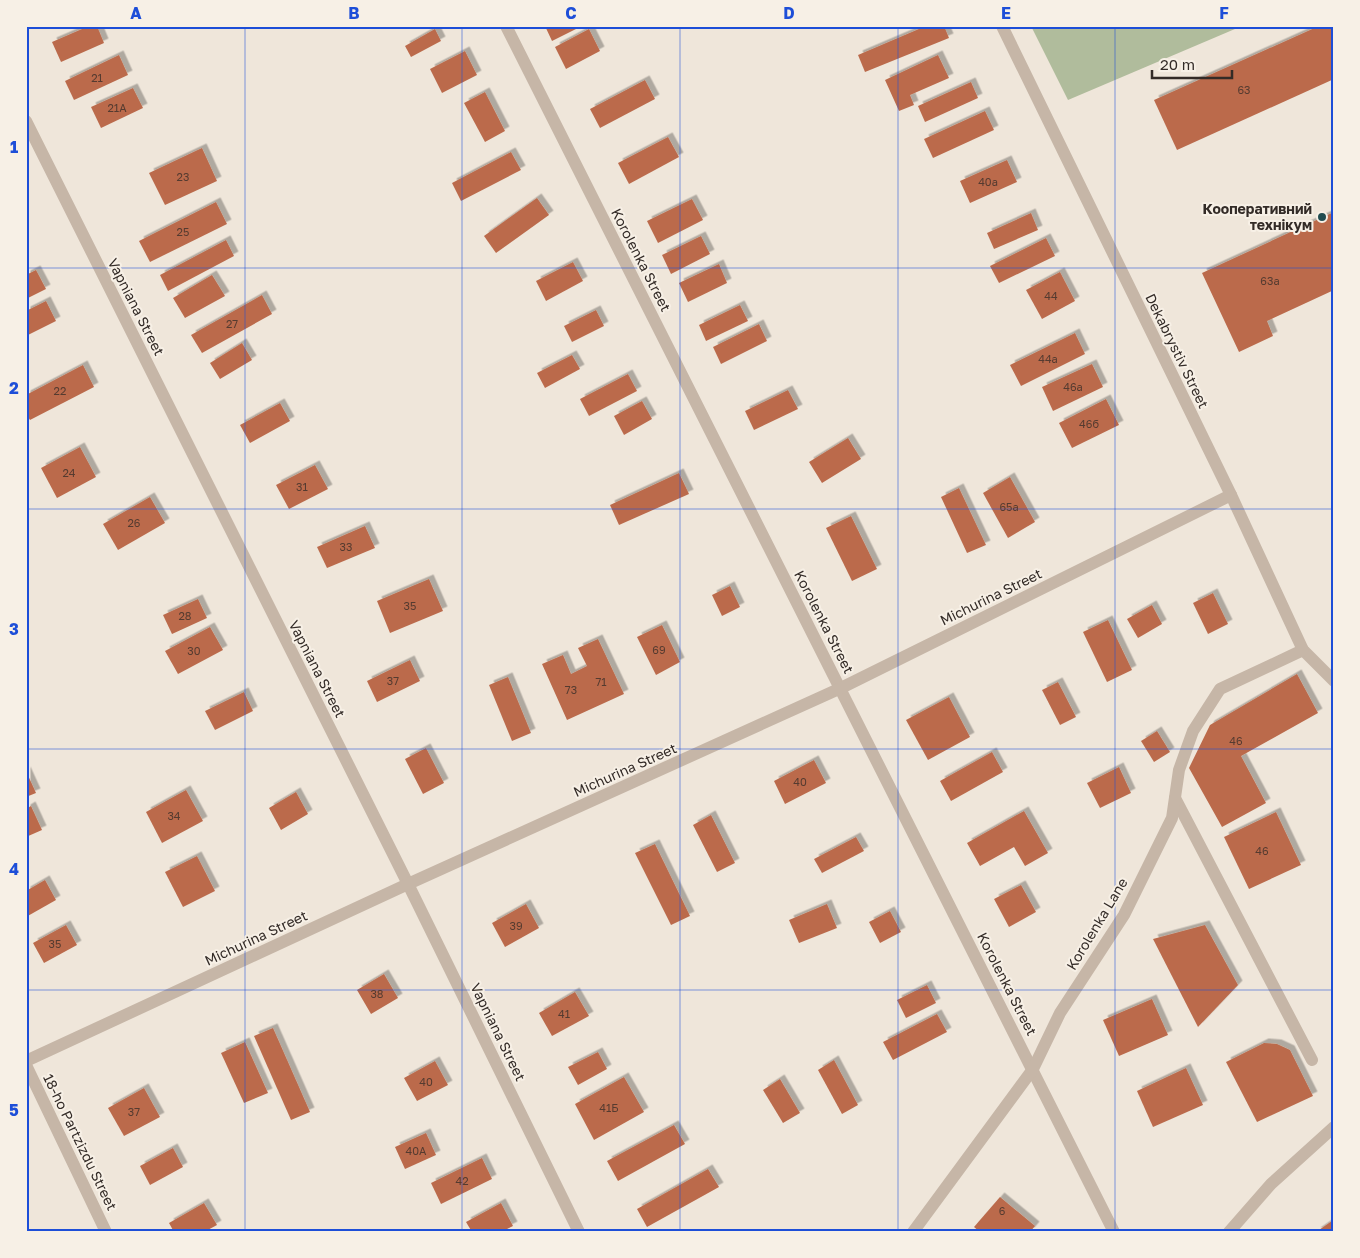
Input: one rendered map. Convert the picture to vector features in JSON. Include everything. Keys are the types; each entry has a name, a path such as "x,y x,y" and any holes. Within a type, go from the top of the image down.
{"street":[{"name":"Korolenka Street","path":"506,26 1114,1232"},
{"name":"Dekabrystiv Street","path":"1002,26 1231,495 1304,650 1334,682"},
{"name":"Vapniana Street","path":"26,121 408,884 579,1232"},
{"name":"Michurina Street","path":"26,1063 408,884 841,688 1231,495"},
{"name":"Korolenka Lane","path":"913,1232 1033,1069 1060,1013 1124,915 1172,818 1179,770 1193,731 1220,689 1304,650"},
{"path":"1175,798 1312,1060"},
{"name":"18-ho Partzizdu Street","path":"26,1063 106,1232"},
{"path":"1230,1232 1271,1184 1334,1126"}],"green space":[{"path":"1031,26 1242,26 1068,100"}],"building":[{"path":"89,26 97,26 104,43 61,62 52,42"},
{"path":"545,26 582,26 552,41"},
{"path":"926,26 944,26 949,38 865,72 858,55"},
{"path":"1319,26 1334,26 1334,79 1177,150 1154,100"},
{"path":"435,29 441,41 411,57 405,46"},
{"path":"589,29 600,51 566,69 555,47"},
{"path":"465,51 477,75 442,93 430,69"},
{"path":"119,55 128,75 74,100 65,81"},
{"path":"938,55 949,78 910,95 914,105 899,111 885,80"},
{"path":"645,80 655,99 600,128 590,109"},
{"path":"971,82 978,98 925,122 918,106"},
{"path":"133,88 143,108 101,128 91,107"},
{"path":"485,92 505,131 485,142 464,103"},
{"path":"985,111 994,130 933,158 924,139"},
{"path":"668,137 679,157 629,184 618,163"},
{"path":"202,148 217,181 165,205 149,173"},
{"path":"511,152 521,170 461,201 452,183"},
{"path":"1007,160 1017,182 970,203 960,181"},
{"path":"537,198 549,215 496,253 484,236"},
{"path":"692,199 703,220 658,243 647,221"},
{"path":"216,202 227,224 150,262 139,241"},
{"path":"1334,212 1334,290 1267,321 1273,336 1239,352 1202,273"},
{"path":"1031,213 1038,230 994,249 987,233"},
{"path":"701,236 710,254 671,274 662,255"},
{"path":"1046,238 1055,256 999,283 990,266"},
{"path":"226,240 234,256 168,291 160,275"},
{"path":"573,262 583,281 546,301 536,281"},
{"path":"719,264 727,283 688,302 679,283"},
{"path":"36,270 46,289 26,299 26,275"},
{"path":"1060,272 1075,301 1042,319 1026,290"},
{"path":"212,275 225,296 185,318 173,298"},
{"path":"262,295 272,314 202,353 191,335"},
{"path":"46,301 56,321 26,336 26,311"},
{"path":"740,305 748,321 706,341 699,325"},
{"path":"596,310 604,326 572,342 564,326"},
{"path":"759,324 767,341 721,364 713,347"},
{"path":"1075,333 1085,354 1021,386 1010,365"},
{"path":"242,343 252,360 220,379 210,363"},
{"path":"572,355 580,369 545,388 537,373"},
{"path":"1092,364 1103,387 1053,411 1042,387"},
{"path":"83,365 94,387 30,420 26,414 26,395"},
{"path":"628,374 637,391 589,416 580,399"},
{"path":"788,390 798,409 754,430 745,411"},
{"path":"1106,399 1119,425 1072,448 1059,423"},
{"path":"642,401 652,419 624,435 614,416"},
{"path":"280,403 290,421 250,443 240,425"},
{"path":"848,438 861,459 822,483 809,462"},
{"path":"80,447 96,477 57,498 41,468"},
{"path":"315,465 328,489 289,509 276,485"},
{"path":"679,473 689,494 619,525 610,505"},
{"path":"1010,477 1035,522 1008,538 983,493"},
{"path":"959,488 986,545 967,553 941,497"},
{"path":"150,497 165,523 118,550 103,524"},
{"path":"851,516 877,569 852,581 826,528"},
{"path":"365,526 375,548 327,568 317,547"},
{"path":"429,579 443,611 390,633 377,601"},
{"path":"730,586 740,607 722,616 712,595"},
{"path":"1213,593 1228,624 1208,634 1193,603"},
{"path":"198,599 207,618 172,634 163,615"},
{"path":"1152,605 1162,624 1138,638 1127,619"},
{"path":"1108,620 1132,670 1107,682 1083,632"},
{"path":"662,625 680,662 656,675 637,637"},
{"path":"210,627 223,650 178,674 165,651"},
{"path":"598,639 624,694 567,720 542,664 563,655 571,674 587,666 578,648"},
{"path":"410,660 420,681 377,702 367,681"},
{"path":"1297,674 1318,713 1241,756 1266,803 1222,827 1189,768 1210,725"},
{"path":"508,677 531,733 512,741 489,685"},
{"path":"1058,682 1076,717 1060,725 1042,690"},
{"path":"244,692 253,711 215,730 205,711"},
{"path":"949,697 970,737 928,760 906,720"},
{"path":"1157,731 1170,752 1154,762 1141,741"},
{"path":"426,748 444,783 423,794 405,759"},
{"path":"992,752 1003,772 951,801 940,781"},
{"path":"814,760 826,783 785,804 774,781"},
{"path":"1119,767 1131,793 1100,808 1087,783"},
{"path":"26,771 36,793 26,797"},
{"path":"186,790 203,821 162,843 146,812"},
{"path":"296,792 308,814 281,830 269,808"},
{"path":"31,806 42,830 26,837 26,809"},
{"path":"1024,811 1048,853 1025,866 1014,847 980,866 967,843"},
{"path":"1276,812 1301,865 1249,889 1224,837"},
{"path":"711,815 735,863 717,872 693,825"},
{"path":"856,837 864,851 822,873 814,859"},
{"path":"655,844 690,916 671,925 635,853"},
{"path":"197,856 215,891 183,907 165,872"},
{"path":"45,880 56,900 26,917 26,891"},
{"path":"1021,885 1036,912 1009,927 994,899"},
{"path":"526,904 539,928 505,947 492,923"},
{"path":"827,904 837,928 799,943 789,920"},
{"path":"890,911 901,932 880,943 869,922"},
{"path":"66,925 77,945 44,963 33,943"},
{"path":"1205,925 1238,985 1198,1027 1153,939"},
{"path":"384,974 398,998 371,1014 357,990"},
{"path":"927,985 936,1003 906,1018 897,1000"},
{"path":"575,992 589,1016 552,1036 539,1013"},
{"path":"1152,999 1168,1035 1119,1056 1103,1020"},
{"path":"937,1014 947,1032 893,1060 883,1042"},
{"path":"273,1028 310,1112 291,1120 254,1036"},
{"path":"245,1042 268,1093 244,1103 221,1053"},
{"path":"1264,1043 1277,1044 1290,1050 1313,1096 1257,1122 1226,1062"},
{"path":"598,1052 607,1069 578,1085 568,1067"},
{"path":"834,1060 858,1105 842,1114 818,1070"},
{"path":"435,1061 448,1085 417,1101 404,1078"},
{"path":"1186,1068 1203,1105 1153,1127 1137,1091"},
{"path":"624,1077 644,1112 594,1140 575,1104"},
{"path":"780,1079 800,1113 783,1123 763,1090"},
{"path":"144,1088 160,1117 124,1136 108,1108"},
{"path":"674,1125 685,1144 618,1181 607,1161"},
{"path":"426,1133 436,1155 405,1169 395,1147"},
{"path":"173,1148 183,1167 150,1185 140,1166"},
{"path":"482,1158 492,1179 441,1204 431,1183"},
{"path":"708,1169 719,1187 647,1227 637,1209"},
{"path":"1000,1197 1035,1226 1030,1232 980,1232 974,1227"},
{"path":"204,1203 217,1225 204,1232 174,1232 169,1223"},
{"path":"501,1203 513,1226 501,1232 472,1232 466,1222"},
{"path":"1332,1221 1334,1232 1316,1232"}],"place":[{"name":"Кооперативний технікум","path":"1322,217"}]}
